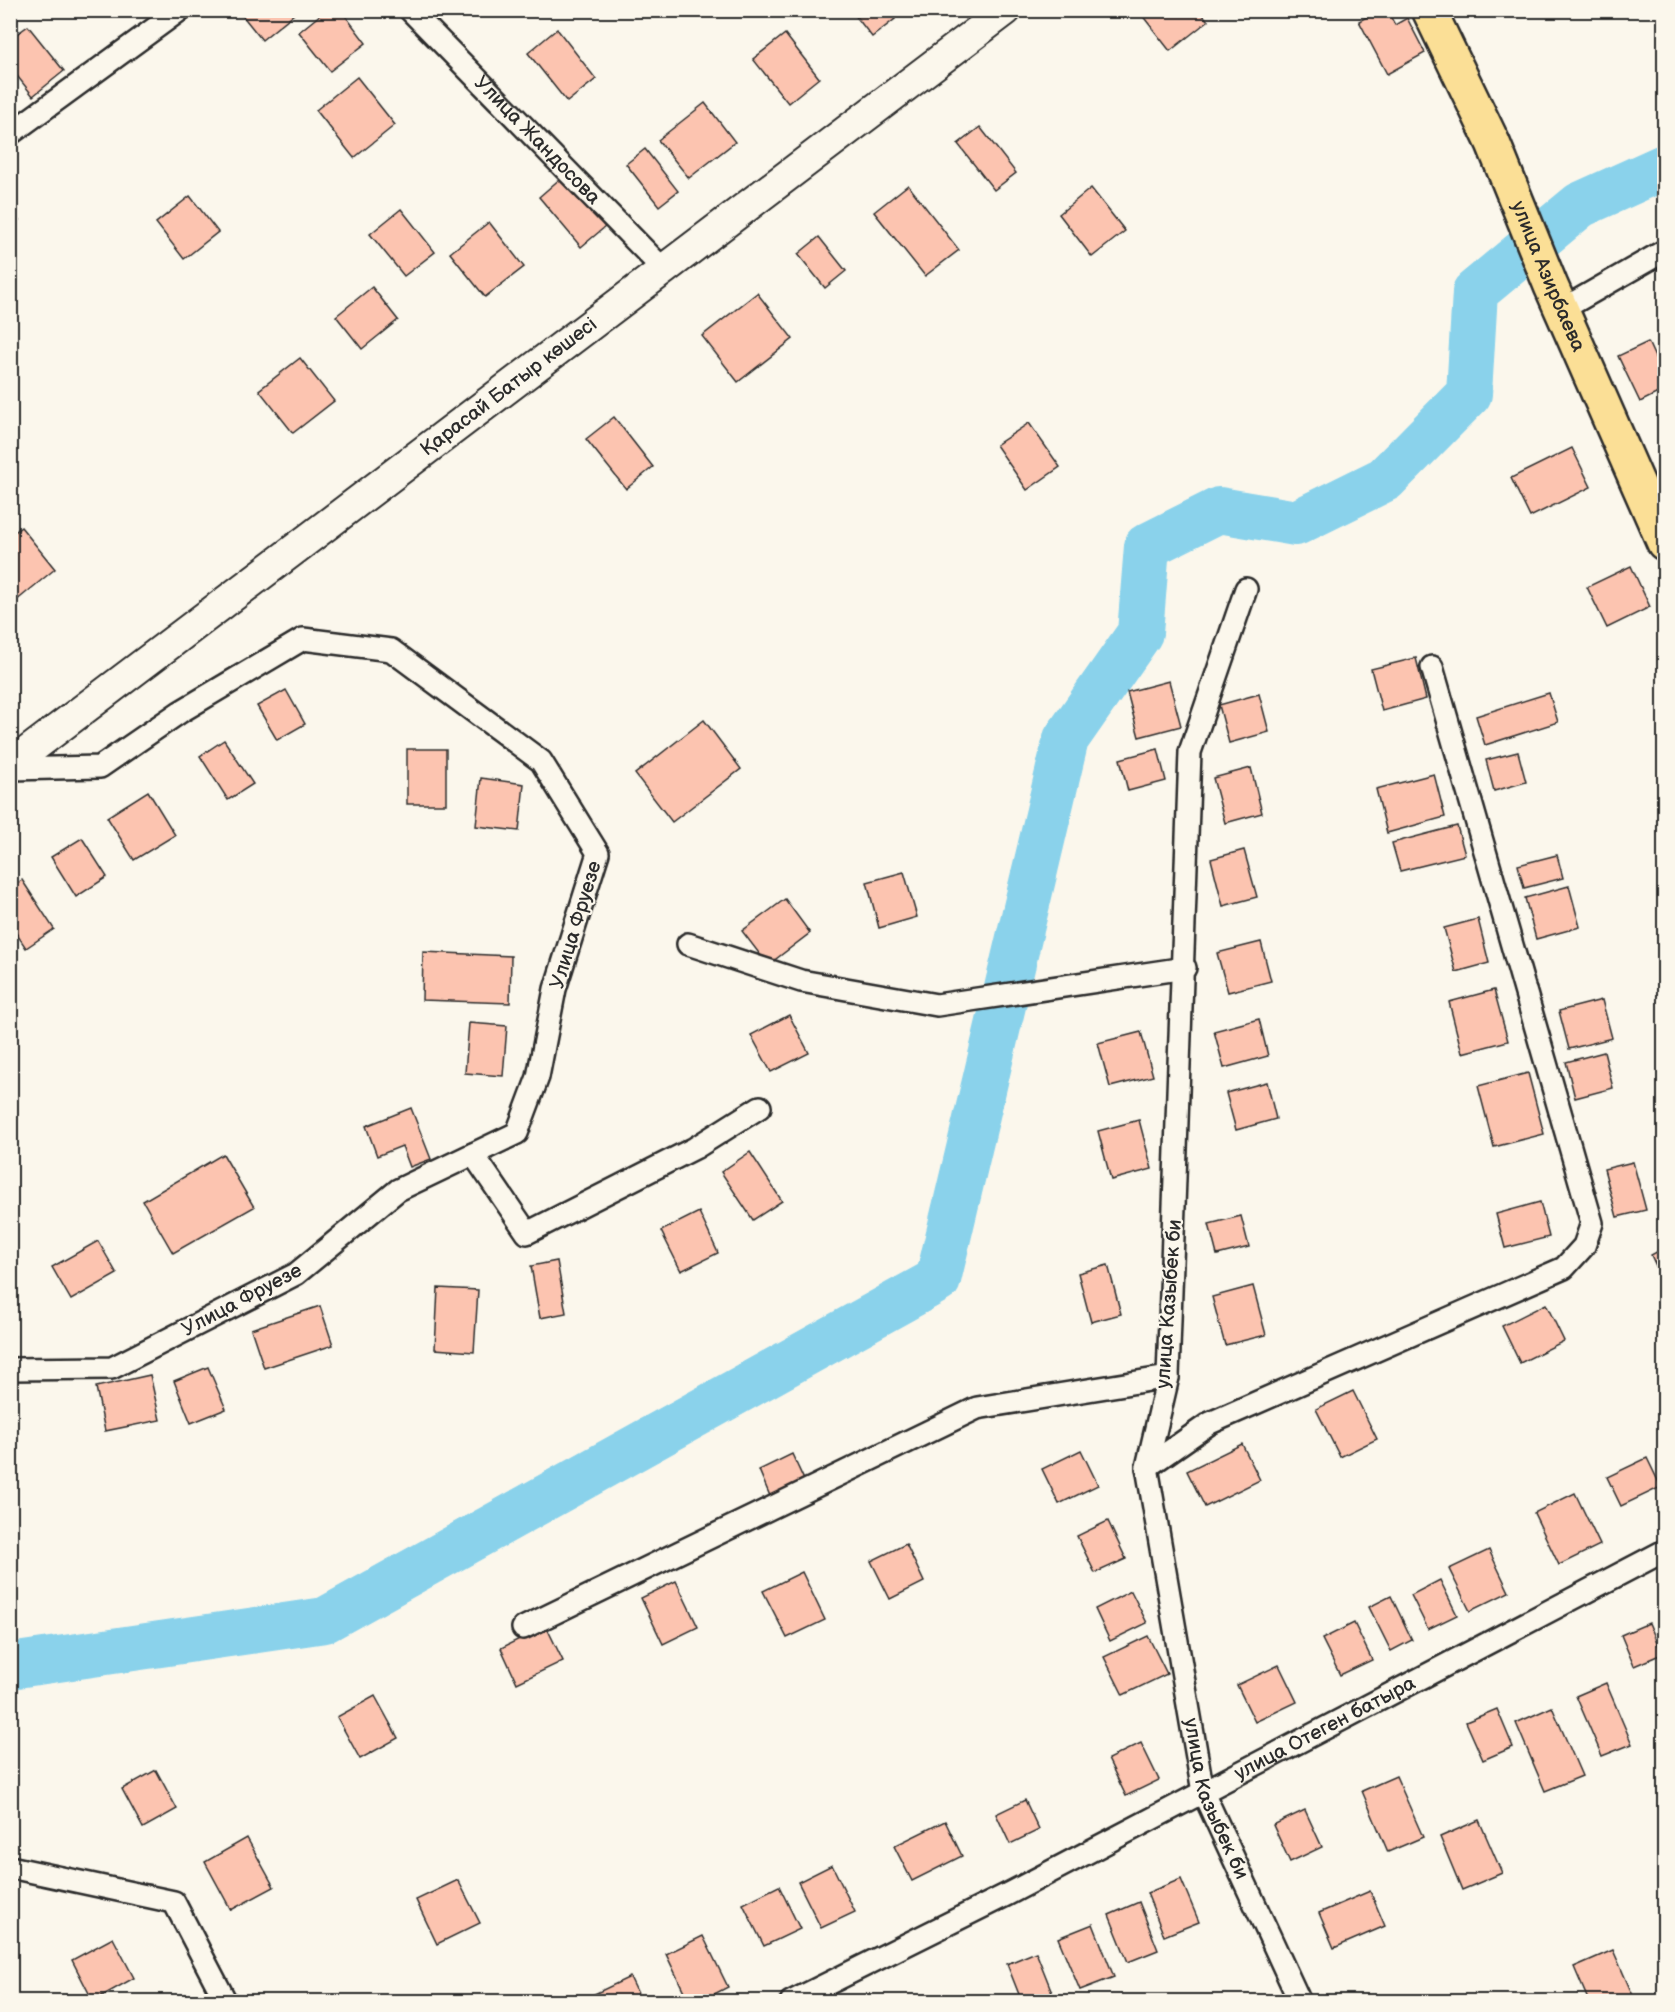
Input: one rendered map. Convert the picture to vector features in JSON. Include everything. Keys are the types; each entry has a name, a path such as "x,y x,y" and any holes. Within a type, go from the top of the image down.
{"main road":[{"name":"Қарасай Батыр көшесі","path":"10,767 1006,10"},
{"name":"улица Азирбаева","path":"1429,10 1493,143 1556,298 1665,543"}],"street":[{"path":"10,134 180,10"},
{"name":"Улица Жандосова","path":"410,10 664,270"},
{"path":"1556,298 1665,251"},
{"name":"улица Казыбек би","path":"1246,589 1190,752 1185,968 1168,1377 1147,1467 1203,1792 1300,2001"},
{"name":"Улица Фруезе","path":"10,767 99,767 180,712 303,639 391,650 541,761 598,853 555,989 538,1077 518,1133 398,1190 296,1275 112,1368 10,1369"},
{"path":"1147,1467 1210,1422 1564,1268 1584,1246 1592,1223 1432,667"},
{"path":"688,944 801,981 937,1005 1185,968"},
{"path":"473,1154 527,1233 695,1148 760,1107"},
{"path":"523,1628 977,1408 1168,1377"},
{"name":"улица Отеген батыра","path":"791,2001 1008,1894 1665,1551"},
{"path":"10,1867 174,1902 226,2001"}],"building":[{"path":"238,10 293,10 295,13 262,40"},
{"path":"326,10 341,10 366,43 330,71 299,32"},
{"path":"851,10 888,10 895,19 872,37"},
{"path":"1138,10 1199,10 1208,21 1170,51"},
{"path":"1380,10 1387,10 1395,25 1407,18 1425,53 1387,74 1359,21"},
{"path":"28,26 64,71 33,96 10,67 10,39"},
{"path":"557,29 596,79 567,102 528,53"},
{"path":"785,34 819,78 788,103 753,59"},
{"path":"357,77 395,125 354,158 316,110"},
{"path":"705,103 735,142 689,178 658,140"},
{"path":"980,127 1016,173 994,190 958,144"},
{"path":"645,149 678,191 659,206 626,164"},
{"path":"562,177 605,227 581,247 539,197"},
{"path":"908,185 959,250 925,276 874,212"},
{"path":"1091,188 1125,231 1092,257 1059,214"},
{"path":"190,196 218,232 184,259 156,223"},
{"path":"10,209 19,220 10,227"},
{"path":"401,209 435,252 404,276 370,234"},
{"path":"489,222 524,267 485,297 450,253"},
{"path":"819,237 846,271 825,288 798,254"},
{"path":"372,287 398,320 362,349 336,316"},
{"path":"757,293 793,339 738,382 702,336"},
{"path":"1648,342 1664,377 1664,390 1640,402 1618,356"},
{"path":"300,358 334,401 293,433 259,390"},
{"path":"614,417 653,467 626,489 586,439"},
{"path":"1029,423 1060,467 1027,490 996,445"},
{"path":"1572,448 1591,487 1530,517 1511,478"},
{"path":"21,527 55,569 10,606 10,536"},
{"path":"1631,566 1650,607 1607,628 1587,587"},
{"path":"1416,658 1426,699 1382,711 1371,669"},
{"path":"1169,681 1181,726 1139,737 1127,692"},
{"path":"286,690 305,724 277,740 257,706"},
{"path":"1549,693 1558,722 1485,745 1476,716"},
{"path":"1259,694 1269,732 1229,743 1219,705"},
{"path":"704,720 741,769 672,822 635,774"},
{"path":"224,740 253,784 228,800 200,756"},
{"path":"407,749 446,749 446,804 407,804"},
{"path":"1158,749 1166,781 1128,791 1120,759"},
{"path":"1518,752 1526,782 1494,791 1486,760"},
{"path":"1251,768 1262,813 1225,823 1213,778"},
{"path":"1434,774 1445,817 1387,833 1376,789"},
{"path":"481,778 524,784 519,831 476,826"},
{"path":"148,791 175,835 134,860 107,817"},
{"path":"1457,826 1465,855 1400,871 1392,843"},
{"path":"82,838 107,877 76,897 51,857"},
{"path":"1244,850 1257,897 1223,906 1211,859"},
{"path":"1557,855 1563,878 1524,888 1518,865"},
{"path":"904,872 917,917 879,928 867,882"},
{"path":"22,880 54,929 26,948 10,924 10,888"},
{"path":"1569,886 1580,927 1536,939 1525,898"},
{"path":"785,899 810,933 768,965 742,931"},
{"path":"1478,919 1489,963 1456,972 1444,928"},
{"path":"1261,942 1271,981 1228,992 1217,953"},
{"path":"423,952 511,956 510,1003 422,1000"},
{"path":"1494,990 1508,1041 1462,1053 1449,1002"},
{"path":"1602,1000 1612,1038 1569,1049 1559,1011"},
{"path":"789,1015 809,1053 771,1072 751,1035"},
{"path":"1259,1019 1268,1056 1224,1068 1214,1031"},
{"path":"469,1023 507,1026 503,1076 465,1073"},
{"path":"1141,1032 1153,1076 1110,1087 1098,1043"},
{"path":"1604,1052 1613,1088 1575,1098 1566,1062"},
{"path":"1528,1073 1544,1134 1494,1147 1478,1086"},
{"path":"1267,1082 1276,1119 1236,1130 1226,1093"},
{"path":"411,1108 431,1159 410,1167 402,1146 377,1156 366,1126"},
{"path":"1139,1120 1152,1169 1111,1180 1098,1131"},
{"path":"750,1152 782,1201 753,1220 721,1172"},
{"path":"223,1154 254,1207 173,1253 143,1201"},
{"path":"1633,1162 1646,1210 1617,1217 1604,1169"},
{"path":"1540,1202 1549,1237 1505,1248 1496,1214"},
{"path":"699,1212 718,1253 681,1271 661,1231"},
{"path":"1241,1216 1249,1247 1217,1255 1209,1224"},
{"path":"98,1241 117,1274 71,1300 52,1267"},
{"path":"1664,1248 1664,1283 1651,1255"},
{"path":"557,1261 566,1313 540,1318 531,1266"},
{"path":"1108,1265 1121,1314 1091,1322 1078,1273"},
{"path":"1253,1286 1266,1335 1225,1345 1212,1297"},
{"path":"438,1288 478,1290 474,1352 435,1349"},
{"path":"1546,1304 1564,1341 1520,1363 1502,1326"},
{"path":"320,1306 333,1345 264,1368 251,1329"},
{"path":"208,1367 226,1409 191,1423 174,1381"},
{"path":"150,1375 160,1420 105,1431 96,1387"},
{"path":"1353,1391 1377,1439 1340,1457 1316,1409"},
{"path":"1242,1444 1260,1480 1205,1507 1187,1471"},
{"path":"1081,1450 1098,1485 1059,1504 1042,1469"},
{"path":"792,1454 804,1480 770,1496 759,1470"},
{"path":"1647,1458 1661,1487 1621,1506 1607,1477"},
{"path":"1575,1493 1600,1545 1559,1565 1534,1513"},
{"path":"1108,1521 1126,1559 1095,1573 1077,1536"},
{"path":"906,1544 924,1582 890,1599 871,1561"},
{"path":"1489,1550 1509,1592 1470,1611 1449,1569"},
{"path":"802,1572 825,1620 787,1638 763,1591"},
{"path":"1440,1580 1457,1615 1428,1629 1411,1595"},
{"path":"676,1581 698,1627 663,1644 641,1598"},
{"path":"1131,1591 1147,1623 1110,1641 1095,1609"},
{"path":"1391,1596 1412,1640 1391,1651 1369,1607"},
{"path":"1354,1623 1372,1660 1340,1675 1322,1639"},
{"path":"1649,1623 1662,1654 1634,1666 1621,1635"},
{"path":"546,1626 563,1661 517,1683 501,1648"},
{"path":"1148,1636 1167,1674 1123,1695 1104,1657"},
{"path":"1279,1665 1297,1702 1255,1722 1237,1685"},
{"path":"1606,1683 1632,1744 1602,1756 1576,1696"},
{"path":"375,1696 398,1738 360,1759 337,1717"},
{"path":"1552,1707 1582,1776 1545,1791 1516,1723"},
{"path":"1497,1709 1513,1747 1483,1760 1466,1722"},
{"path":"1141,1743 1159,1780 1126,1796 1108,1759"},
{"path":"156,1770 177,1809 143,1828 122,1789"},
{"path":"1396,1776 1423,1837 1388,1852 1362,1791"},
{"path":"1025,1800 1039,1830 1010,1844 996,1814"},
{"path":"1305,1810 1322,1847 1290,1862 1273,1825"},
{"path":"1479,1820 1502,1873 1462,1890 1440,1837"},
{"path":"945,1821 962,1856 912,1881 894,1846"},
{"path":"247,1838 274,1887 231,1910 205,1862"},
{"path":"832,1865 855,1912 821,1928 798,1882"},
{"path":"1181,1879 1199,1922 1164,1936 1147,1893"},
{"path":"458,1880 480,1923 437,1944 416,1900"},
{"path":"779,1886 800,1929 764,1946 743,1904"},
{"path":"1370,1891 1385,1926 1334,1948 1319,1913"},
{"path":"1139,1902 1158,1950 1128,1962 1109,1915"},
{"path":"1093,1924 1114,1977 1080,1990 1058,1938"},
{"path":"703,1936 728,1987 699,2002 689,2002 666,1954"},
{"path":"113,1938 134,1978 93,2001 72,1960"},
{"path":"1613,1950 1634,1998 1626,2002 1589,2002 1574,1967"},
{"path":"1036,1952 1052,1992 1030,2002 1022,2002 1007,1964"},
{"path":"630,1977 642,2002 593,2002 590,1996"},
{"path":"209,1993 214,2002 192,2002"}],"waterway":[{"path":"10,1666 325,1620 938,1280 1066,739 1140,633 1147,546 1219,510 1296,523 1385,479 1469,394 1475,292 1580,205 1664,167"}]}
